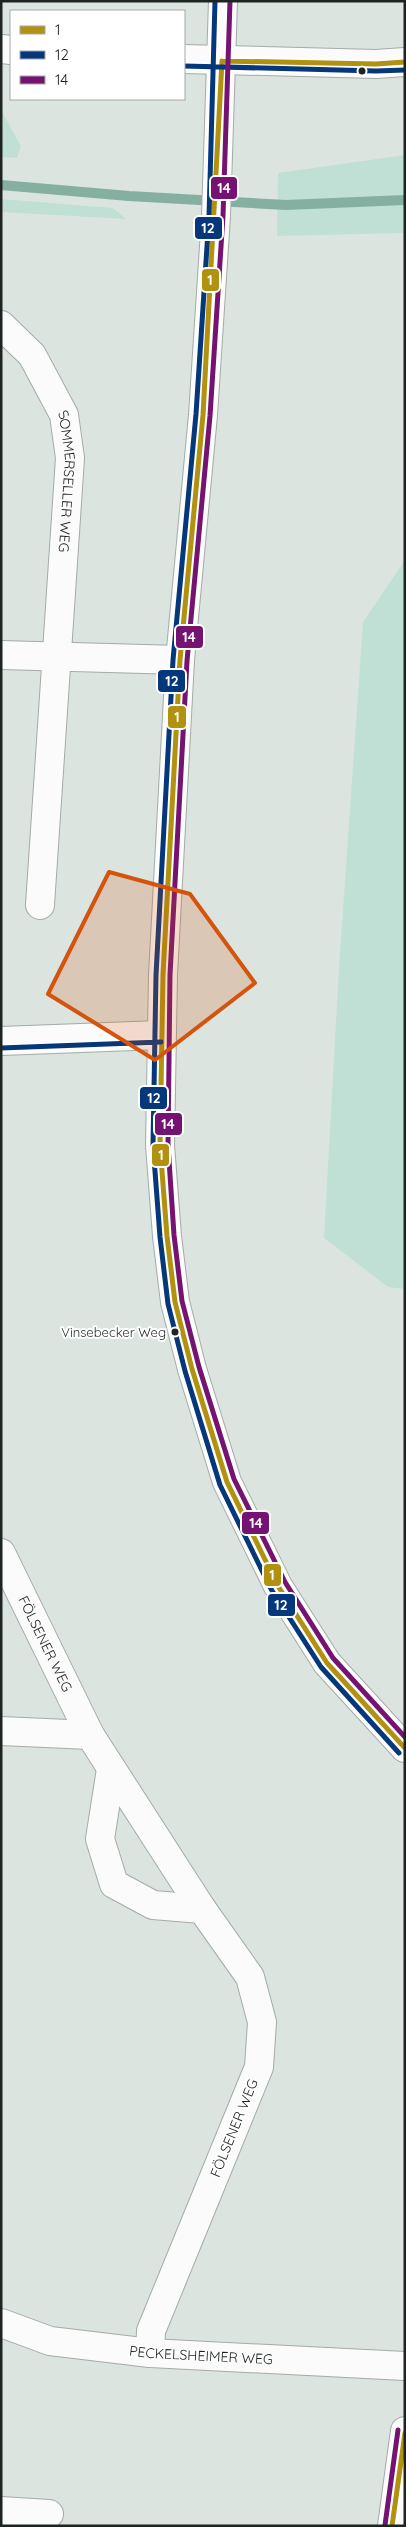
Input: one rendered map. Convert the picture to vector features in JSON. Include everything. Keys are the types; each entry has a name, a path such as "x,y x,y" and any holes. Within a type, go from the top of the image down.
{"street":[{"path":"223,1 216,203 203,415 180,660 161,1035 160,1145 167,1236 175,1302 192,1369 227,1482 278,1586 327,1663 405,1748"},
{"path":"185,59 376,64 405,62"},
{"name":"SOMMERSELLER WEG","path":"1,325 32,354 64,415 70,458 40,905"},
{"path":"1,655 180,660"},
{"path":"1,1041 161,1035"},
{"name":"FÖLSENER WEG","path":"1,1553 90,1735 202,1909 250,1977 262,2022 259,2067 152,2331 150,2353"},
{"path":"1,1731 90,1735"},
{"path":"111,1769 100,1839 114,1884 153,1905 202,1909"},
{"name":"PECKELSHEIMER WEG","path":"1,2323 50,2341 150,2353 405,2366"},
{"path":"392,2526 405,2431"},
{"path":"1,2511 49,2514"}],"highlighted area":[{"path":"109,872 190,894 255,983 155,1060 48,994"}],"green space":[{"path":"1,110 21,146 17,158 1,157"},
{"path":"405,155 405,233 277,236 278,173"},
{"path":"1,199 113,208 126,219 1,212"},
{"path":"405,560 405,1289 388,1287 324,1238 339,968 363,622"}],"waterway":[{"path":"1,185 129,196 286,205 405,200"}],"transit line":[{"name":"12","path":"215,1 209,216 196,414 173,660 156,975 153,1145 160,1237 168,1304 185,1371 220,1485 271,1589 321,1667 399,1753"},
{"name":"14","path":"230,1 223,216 210,416 187,661 170,975 168,1145 174,1235 182,1301 199,1367 234,1479 285,1582 333,1658 405,1737"},
{"name":"1","path":"222,61 203,415 180,660 163,975 160,1145 167,1236 175,1302 192,1369 227,1482 278,1586 327,1663 405,1748"},
{"name":"1","path":"222,61 376,64 405,62"},
{"name":"12","path":"185,66 376,71 405,70"},
{"name":"12","path":"1,1048 161,1042"},
{"name":"14","path":"385,2525 398,2430"},
{"name":"1","path":"392,2526 405,2433"}],"place":[{"name":"Vinsebecker Weg","path":"175,1332"}]}
